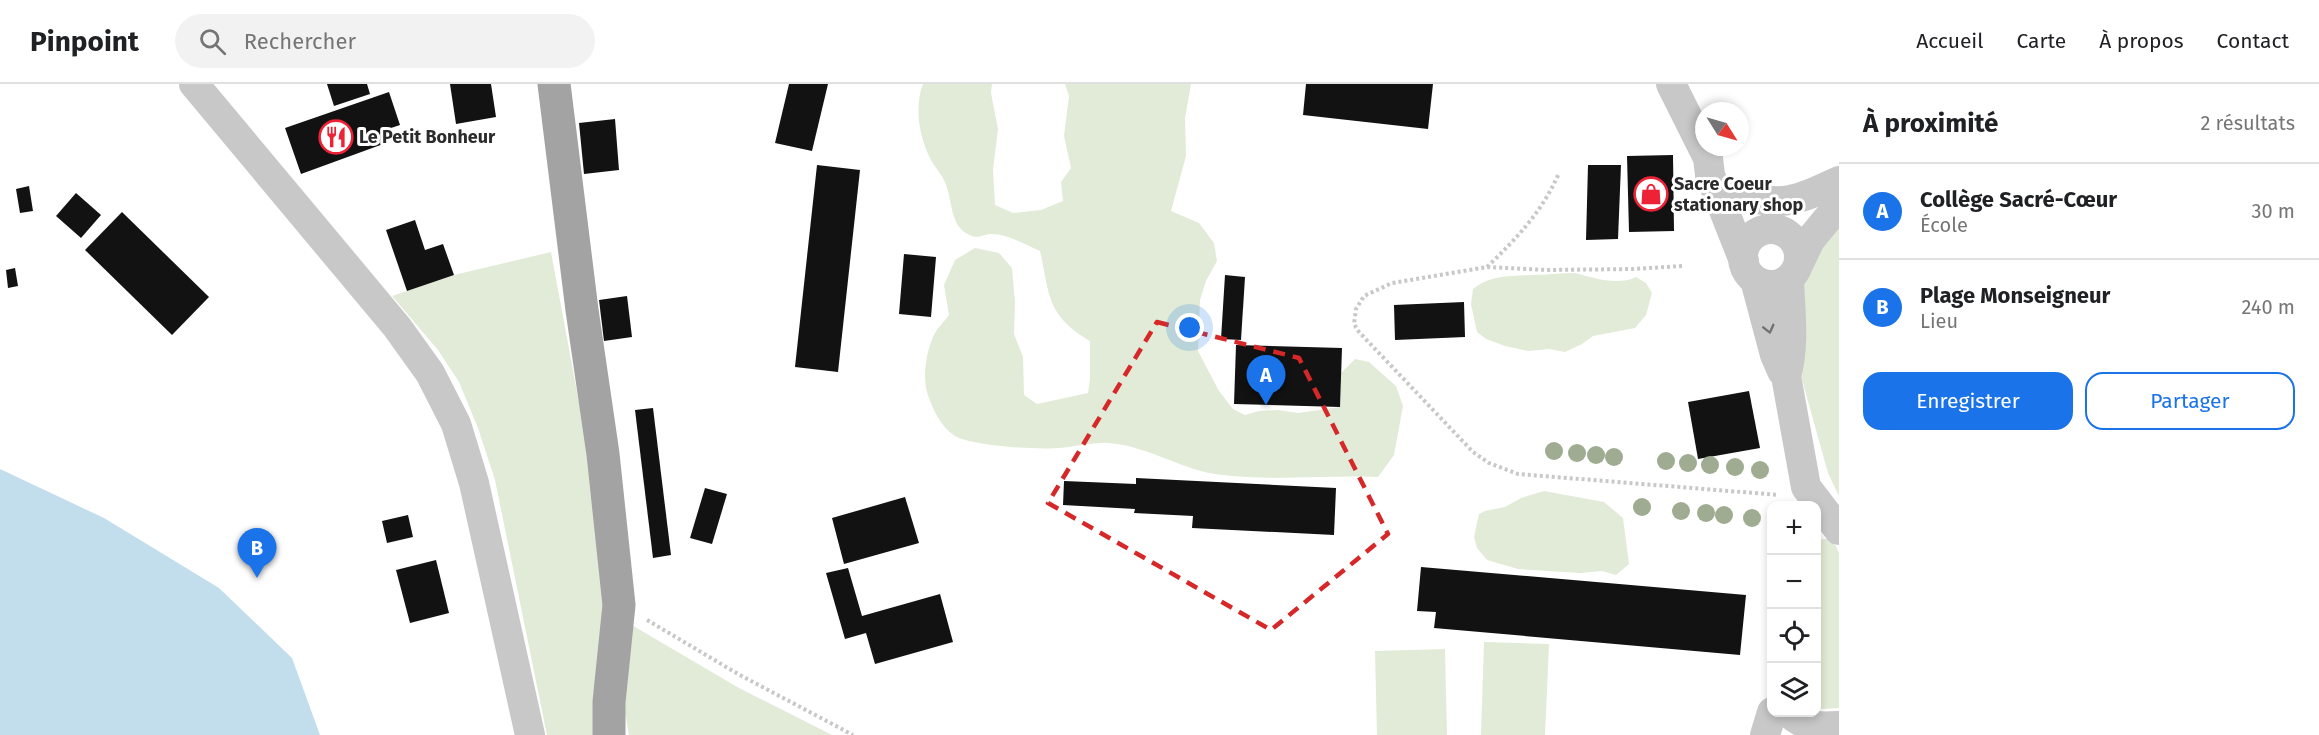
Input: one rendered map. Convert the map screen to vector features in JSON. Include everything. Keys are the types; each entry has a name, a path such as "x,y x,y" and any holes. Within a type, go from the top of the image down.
{"main road":[{"path":"554,84 603,454 619,605 609,702 609,735"}],"street":[{"path":"194,84 397,327 430,373 456,424 474,483 530,735"},
{"path":"1671,84 1708,159 1710,175 1749,270 1772,285 1794,271 1810,240 1839,205"},
{"path":"1708,159 1721,169 1739,194 1774,230 1792,239 1799,254 1794,271 1790,363 1786,376 1805,496 1839,530"},
{"path":"1739,194 1769,202 1787,201 1809,195 1839,181"},
{"path":"1786,376 1778,366 1744,253 1750,239 1763,231 1774,230 1809,195"},
{"path":"1765,735 1770,717"},
{"path":"1793,717 1799,723 1839,726"}],"path":[{"path":"1487,267 1534,217 1549,197 1559,173"},
{"path":"1682,266 1623,269 1487,267 1392,283 1364,296 1356,309 1354,324 1397,374 1473,452 1489,464 1518,474 1805,496"},
{"path":"619,605 738,674 853,735"}],"highlighted area":[{"path":"1157,322 1299,358 1388,534 1271,630 1048,503"}],"green space":[{"path":"923,84 992,84 991,93 998,129 993,170 995,205 1013,213 1041,210 1063,201 1061,182 1071,168 1064,136 1069,96 1065,84 1191,84 1185,118 1186,156 1171,211 1199,223 1214,243 1217,261 1206,281 1200,300 1198,351 1219,391 1233,409 1245,415 1259,411 1278,410 1298,413 1340,407 1341,373 1355,359 1369,362 1396,386 1403,406 1394,455 1378,477 1262,478 1223,475 1194,469 1125,445 1103,443 1059,448 1022,448 976,442 955,436 950,432 938,418 932,406 926,389 925,374 928,351 933,337 949,315 944,285 955,260 975,248 999,253 1012,268 1015,302 1014,334 1023,357 1024,395 1037,404 1088,393 1090,341 1057,313 1052,303 1040,251 1004,236 988,234 974,237 957,224 946,184 923,142 918,112"},
{"path":"1839,222 1839,496 1828,473 1801,376 1800,294 1814,259"},
{"path":"551,252 592,473 608,589 593,696 595,735 547,735 495,480 478,428 459,382 438,350 392,296 454,275"},
{"path":"1575,273 1613,281 1636,277 1646,283 1652,293 1646,315 1635,328 1593,336 1565,352 1549,349 1529,351 1505,346 1486,339 1477,332 1471,304 1473,289 1480,284 1508,276"},
{"path":"1544,491 1604,502 1623,518 1629,564 1616,575 1602,571 1580,573 1518,569 1487,560 1477,548 1474,537 1479,514 1505,507 1521,498"},
{"path":"1821,539 1828,539 1836,546 1839,553 1839,708 1822,709"},
{"path":"630,624 739,688 832,735 629,735 622,695"},
{"path":"1484,642 1549,644 1545,735 1481,735"},
{"path":"1445,649 1447,735 1377,735 1375,651"}],"water":[{"path":"0,469 104,518 219,588 292,658 320,735 0,735"}],"building":[{"path":"327,84 367,84 370,94 334,106"},
{"path":"450,84 491,84 496,117 456,124"},
{"path":"789,84 828,84 812,151 775,143"},
{"path":"1306,84 1433,84 1428,129 1303,115"},
{"name":"Le Petit Bonheur","path":"389,92 400,125 382,131 386,143 301,174 285,128"},
{"path":"615,119 619,170 584,174 579,123"},
{"name":"Sacre Coeur stationary shop","path":"1673,155 1674,231 1629,232 1627,156"},
{"path":"817,165 860,170 838,372 795,367"},
{"path":"1588,165 1621,165 1618,239 1586,240"},
{"path":"29,186 33,211 20,213 16,189"},
{"path":"76,193 101,215 81,238 56,216"},
{"path":"122,212 209,297 172,335 85,250"},
{"path":"415,220 425,250 443,244 454,275 407,291 386,230"},
{"path":"904,254 936,257 931,317 899,314"},
{"path":"15,268 18,286 8,288 6,270"},
{"path":"1225,275 1245,277 1241,340 1221,339"},
{"path":"627,296 632,337 604,341 599,300"},
{"path":"1464,302 1465,337 1395,340 1394,305"},
{"path":"1236,345 1342,348 1340,407 1234,404"},
{"path":"1749,391 1760,448 1698,459 1688,402"},
{"path":"653,408 671,555 653,558 635,410"},
{"path":"1136,478 1336,488 1334,535 1192,528 1193,516 1134,513 1135,509 1063,505 1064,481 1136,484"},
{"path":"705,488 727,494 712,544 690,538"},
{"path":"905,497 919,543 844,564 832,518"},
{"path":"408,515 413,537 387,543 382,521"},
{"path":"436,560 449,613 410,623 396,570"},
{"path":"1421,567 1746,595 1740,655 1434,628 1436,612 1417,611"},
{"path":"848,568 862,616 940,594 953,642 875,664 866,633 845,639 826,573"}],"place":[{"name":"Le Petit Bonheur","path":"336,137"},
{"name":"Sacre Coeur stationary shop","path":"1651,194"},
{"name":"Collège Sacré-Cœur","path":"1266,405"},
{"name":"Plage Monseigneur","path":"257,578"}]}
